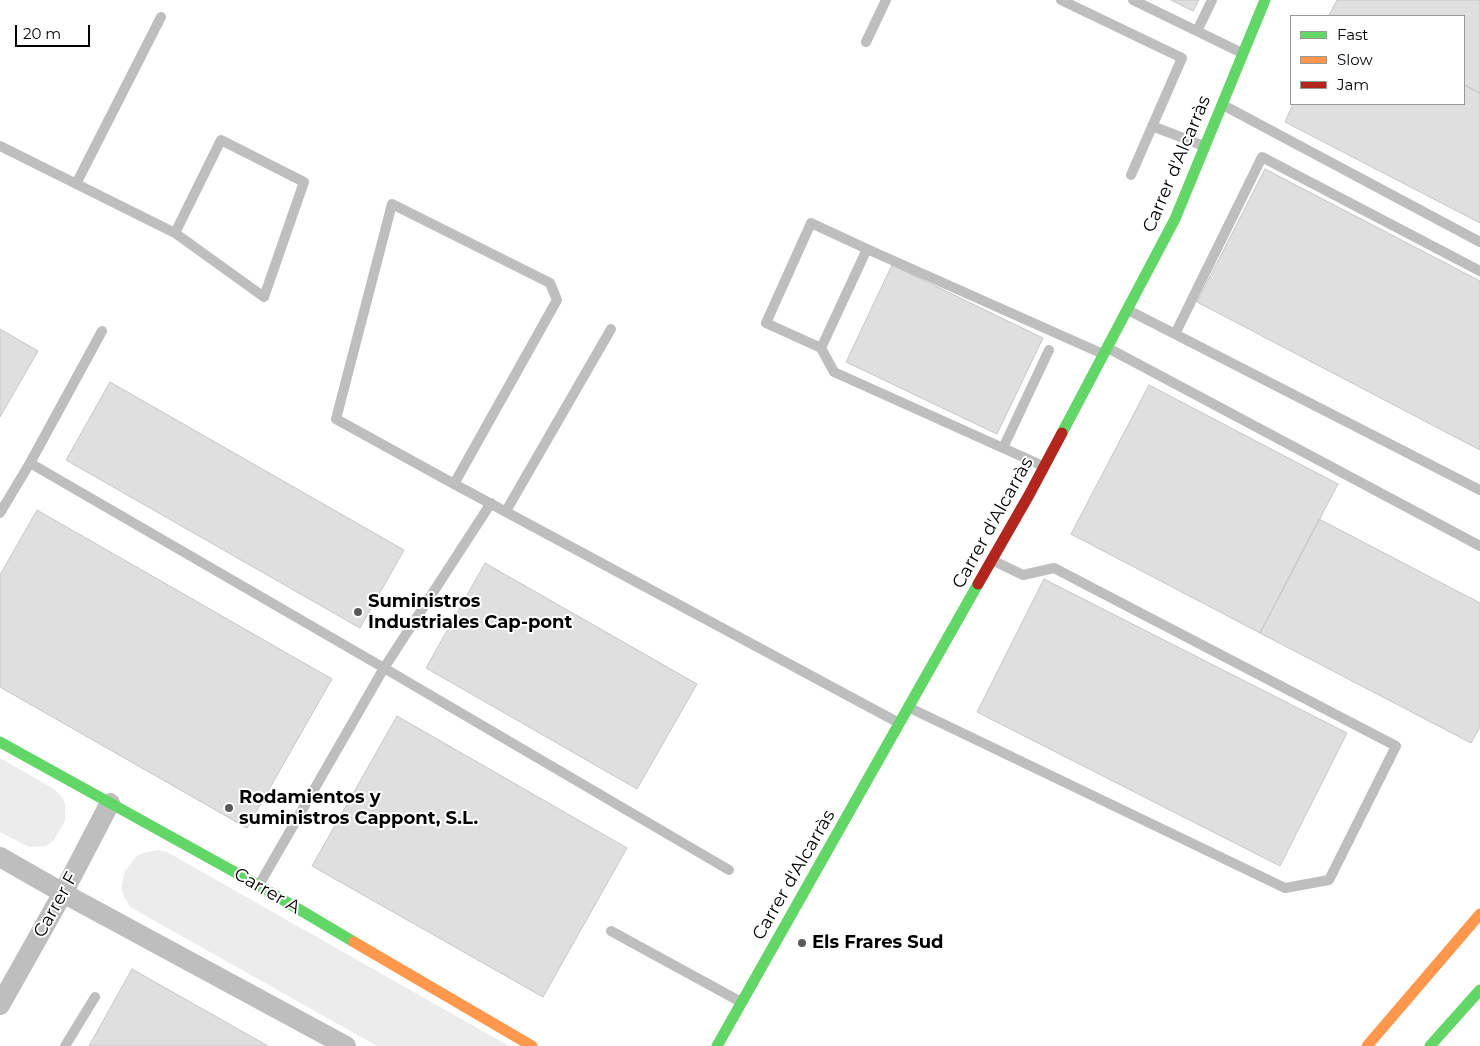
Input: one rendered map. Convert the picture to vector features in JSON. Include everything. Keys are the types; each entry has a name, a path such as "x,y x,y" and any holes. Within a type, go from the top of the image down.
{"main road":[{"name":"Carrer d'Alcarràs","path":"717,1046 1044,467 1175,219 1265,0"},
{"name":"Carrer A","path":"0,742 258,886 532,1046"},
{"path":"1367,1046 1480,914"},
{"path":"1430,1046 1480,990"}],"street":[{"name":"Carrer F","path":"0,1005 64,893 110,803"},
{"path":"0,857 346,1046"}],"lane":[{"path":"866,42 886,0"},
{"path":"1061,0 1182,58 1132,175"},
{"path":"1133,0 1243,54"},
{"path":"1197,32 1212,0"},
{"path":"76,184 161,16"},
{"path":"1222,105 1480,242"},
{"path":"1152,126 1205,147"},
{"path":"0,146 175,233 264,297 304,182 221,140 175,233"},
{"path":"1175,334 1262,157 1480,271"},
{"path":"454,484 557,300 550,283 392,204 336,419 454,484 900,723"},
{"path":"1044,467 834,372 821,348 766,323 811,223 1105,351 1480,546"},
{"path":"821,348 868,249"},
{"path":"1127,309 1480,490"},
{"path":"506,511 611,329"},
{"path":"0,513 30,463 102,331"},
{"path":"1003,448 1049,350"},
{"path":"30,463 729,870"},
{"path":"258,886 384,668 491,503"},
{"path":"909,707 1285,888 1329,880 1396,746 1054,568 1023,574 992,560"},
{"path":"611,931 742,1003"},
{"path":"65,1046 95,997"}],"shaded area":[{"path":"0,758 54,789 65,803 65,821 54,840 46,846 29,847 0,832"},
{"path":"158,850 167,852 509,1046 377,1046 130,907 122,890 125,871 136,857 143,853"}],"building":[{"path":"1171,0 1199,0 1193,11"},
{"path":"1337,0 1480,0 1480,93 1465,86 1465,15 1329,15"},
{"path":"1465,86 1480,93 1480,223 1285,122 1293,105 1465,105"},
{"path":"1265,169 1480,281 1480,450 1197,302"},
{"path":"892,265 1043,338 997,434 846,362"},
{"path":"0,329 38,351 0,417"},
{"path":"110,382 404,550 360,628 66,460"},
{"path":"1149,385 1338,484 1260,633 1071,534"},
{"path":"37,510 332,679 247,828 0,687 0,575"},
{"path":"1319,519 1480,603 1480,727 1471,743 1260,633"},
{"path":"485,563 697,684 637,789 426,668"},
{"path":"1044,579 1347,733 1280,866 977,712"},
{"path":"397,716 627,848 543,997 312,866"},
{"path":"132,969 268,1046 89,1046"}],"traffic: fast":[{"path":"1062,433 1175,219 1265,0"},
{"path":"717,1046 978,584"},
{"path":"0,742 258,885 354,942"},
{"path":"1430,1046 1480,990"}],"traffic: slow":[{"path":"1367,1046 1480,914"},
{"path":"354,942 532,1046"}],"traffic: jam":[{"path":"978,584 1062,433"}],"place":[{"name":"Suministros Industriales Cap-pont","path":"358,612"},
{"name":"Rodamientos y suministros Cappont, S.L.","path":"229,808"},
{"name":"Els Frares Sud","path":"802,943"}]}
